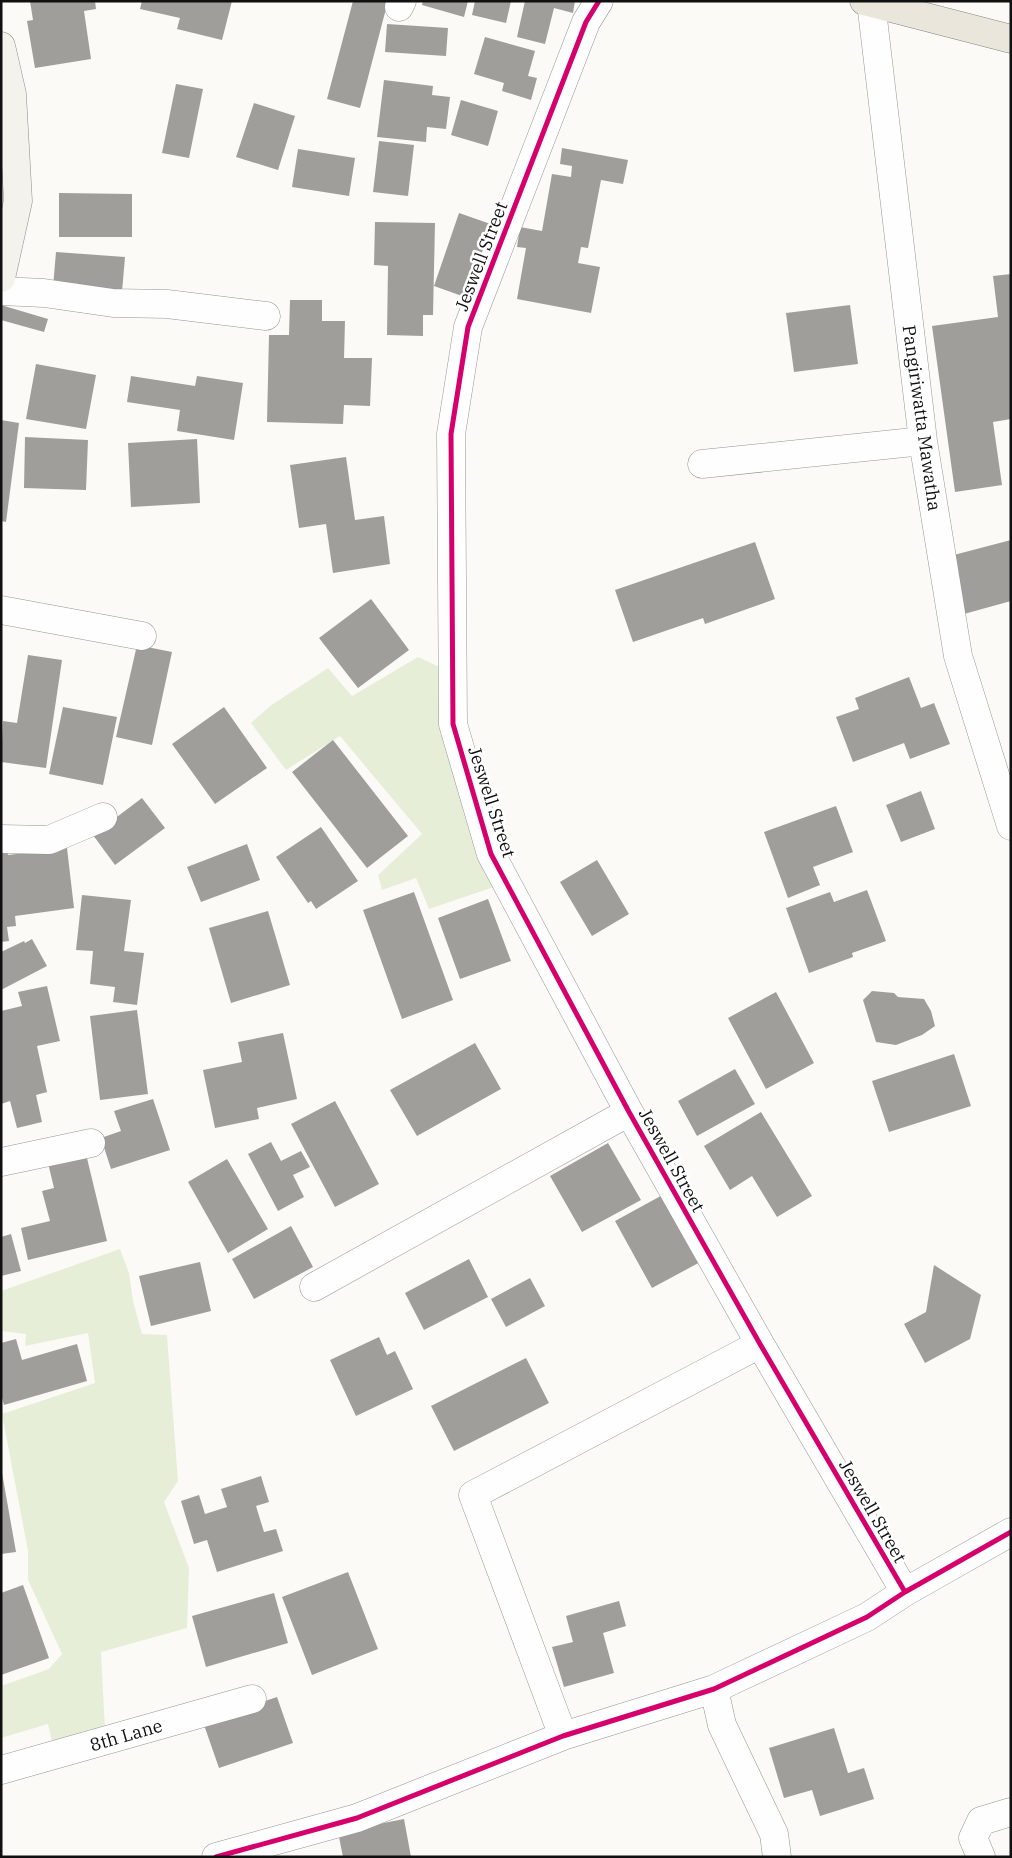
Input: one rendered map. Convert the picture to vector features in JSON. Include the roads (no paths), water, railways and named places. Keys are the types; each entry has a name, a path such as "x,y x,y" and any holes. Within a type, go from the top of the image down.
{"main road":[{"path":"868,2 1011,39"},
{"path":"1,46 12,94 18,201 1,278"}],"street":[{"name":"Jeswell Street","path":"599,1 586,22 468,328 451,434 453,724 491,854 629,1112 760,1344 904,1592"},
{"name":"Pangiriwatta Mawatha","path":"868,2 924,441 958,656 1011,826"},
{"path":"1,291 44,294 113,303 167,304 266,316"},
{"path":"702,464 924,441"},
{"path":"1,610 142,636"},
{"path":"1,839 49,840 103,817"},
{"path":"314,1287 629,1112"},
{"path":"1,1162 91,1143"},
{"path":"563,1736 473,1495 760,1344"},
{"path":"216,1857 357,1818 563,1736 714,1689 867,1617 904,1592 1011,1532"},
{"path":"714,1689 722,1725 774,1834 777,1857"},
{"name":"8th Lane","path":"1,1770 252,1699"},
{"path":"981,1857 973,1838 981,1821 1011,1812"}]}
